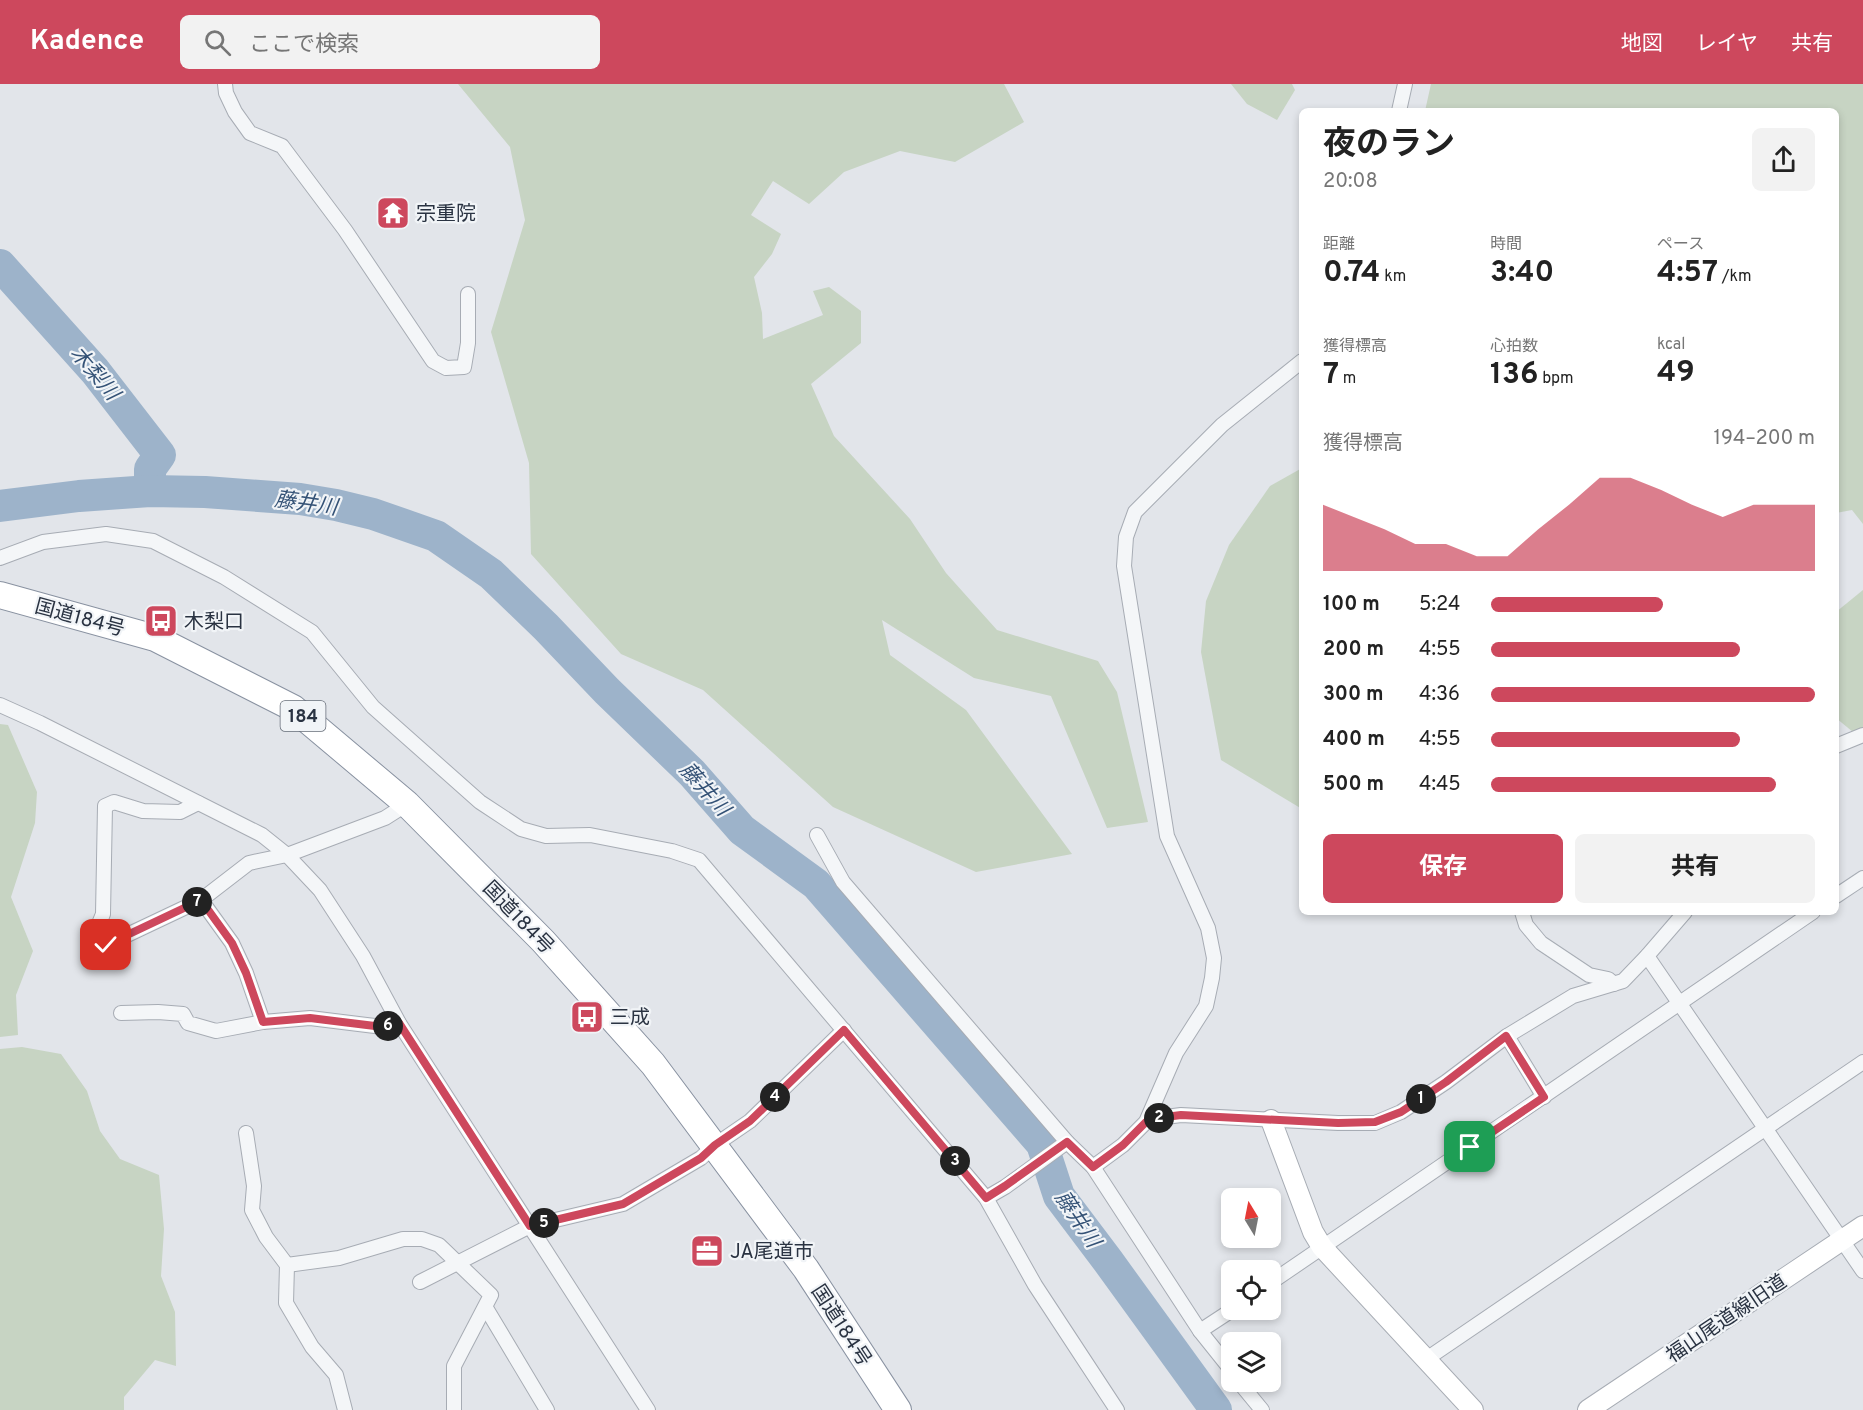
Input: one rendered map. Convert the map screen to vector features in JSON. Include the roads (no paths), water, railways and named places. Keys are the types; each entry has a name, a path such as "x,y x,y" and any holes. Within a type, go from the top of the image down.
{"highway":[{"name":"国道184号","path":"0,595 155,638 293,708 407,804 551,950 653,1064 806,1269 898,1410"}],"street":[{"path":"225,84 226,93 235,112 250,132 282,146 345,230 433,361 446,368 464,367 468,343 468,294"},
{"path":"1401,108 1405,84"},
{"path":"1093,1167 1123,1145 1146,1122 1176,1053 1206,1006 1214,958 1208,928 1167,836 1124,566 1126,537 1135,512 1183,463 1222,425 1299,363"},
{"path":"0,558 43,542 106,534 153,541 224,577 312,632 372,707 480,802 521,829 546,836 590,835 672,851 699,860 986,1198 1035,1285 1117,1410"},
{"path":"0,705 262,835 287,855 320,890 363,956 399,1023 648,1410"},
{"path":"1839,745 1863,735"},
{"path":"198,803 180,812 143,812 114,802 105,807 103,914 93,938 106,945 201,900 249,863 287,855 385,818 407,804"},
{"path":"817,835 843,882 1063,1144 1093,1167 1200,1331 1221,1357"},
{"path":"1839,894 1863,878"},
{"path":"201,900 232,943 246,973 263,1022"},
{"path":"1523,915 1526,926 1541,943 1589,975 1608,978 1614,984"},
{"path":"1146,1122 1181,1115 1338,1123 1375,1122 1401,1112 1446,1082 1506,1036 1573,996 1623,981 1681,915"},
{"path":"1281,1275 1809,915"},
{"path":"1647,956 1863,1271"},
{"path":"121,1013 183,1014 188,1023 216,1031 263,1022 310,1018 383,1027 399,1023"},
{"path":"420,1282 530,1226 623,1204 701,1158 715,1145 750,1121 844,1030"},
{"path":"1506,1036 1544,1097"},
{"path":"1425,1360 1863,1062"},
{"path":"1271,1120 1313,1232 1322,1247 1473,1410"},
{"path":"246,1133 254,1186 252,1210 266,1237 287,1265 286,1303 312,1347 336,1376 345,1410"},
{"path":"986,1198 1063,1144"},
{"name":"福山尾道線旧道","path":"1588,1410 1863,1226"},
{"path":"287,1265 339,1258 403,1239 422,1239 439,1245 491,1295 454,1365 454,1410"},
{"path":"486,1308 548,1410"},
{"path":"1200,1331 1221,1317"},
{"path":"1247,1392 1262,1410"}],"waterway":[{"name":"木梨川","path":"0,265 95,371 160,455 150,469 150,491"},
{"name":"藤井川","path":"0,506 79,496 150,491 205,492 300,499 373,514 436,536 491,574 692,773 742,830 816,884 1042,1144 1059,1196 1216,1410"}],"place":[{"name":"宗重院","path":"393,213"},
{"name":"木梨口","path":"161,621"},
{"name":"三成","path":"587,1017"},
{"name":"JA尾道市","path":"707,1251"}]}
